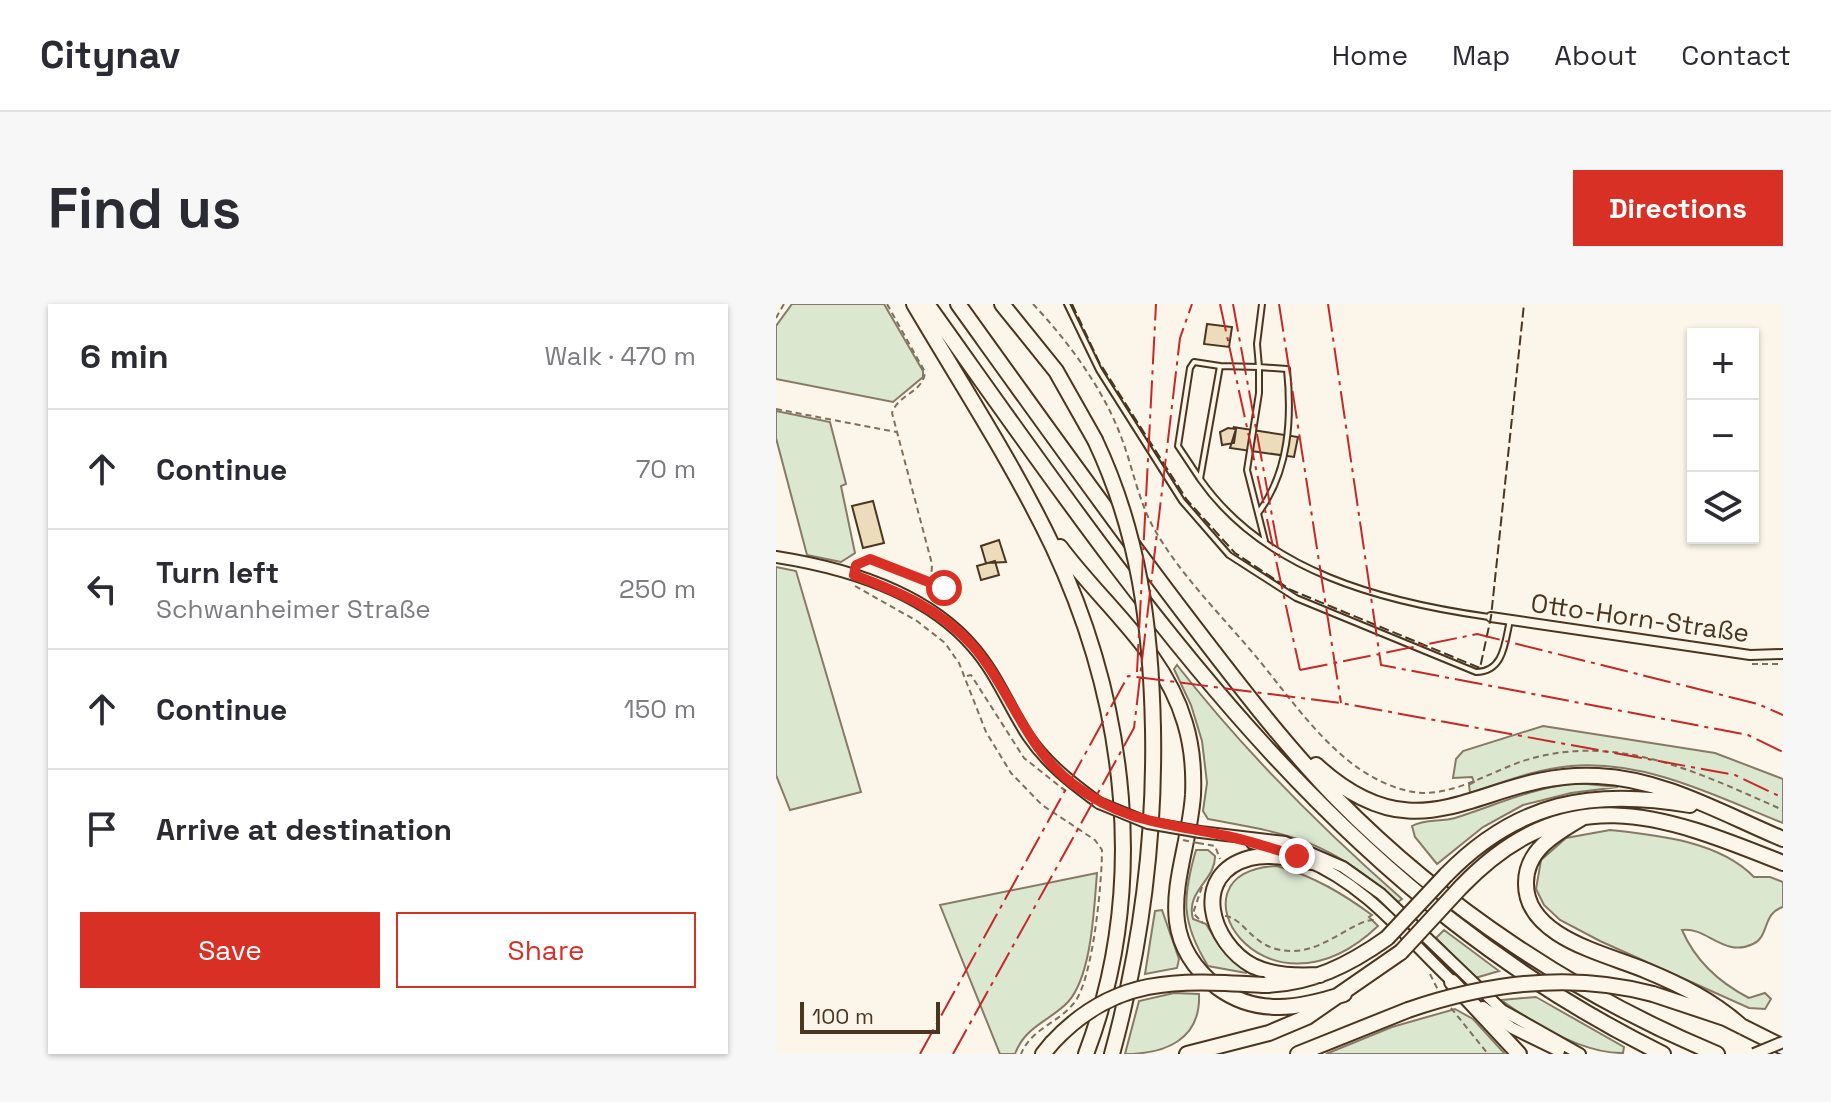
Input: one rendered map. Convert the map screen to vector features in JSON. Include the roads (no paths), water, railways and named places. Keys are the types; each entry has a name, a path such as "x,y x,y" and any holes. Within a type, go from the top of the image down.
{"highway":[{"path":"914,304 1039,519 1080,573 1152,656 1181,712 1191,755 1193,795 1174,897 1178,926 1193,962 1223,991 1255,1005 1294,1008 1344,994"},
{"path":"927,304 1157,619 1253,736 1323,809 1387,870 1488,951 1554,995 1663,1054"},
{"path":"958,304 1114,522 1266,718 1338,800 1462,907 1593,992 1717,1054"},
{"path":"1002,304 1056,371 1095,440 1120,498 1140,571 1150,634 1153,729 1150,841 1141,916 1112,1054"},
{"path":"1039,519 1094,651 1114,735 1121,790 1123,850 1119,913 1105,992 1086,1054"},
{"path":"1266,718 1340,784 1367,801 1395,810 1439,811 1533,781 1580,775 1649,784 1783,839"},
{"path":"1047,1048 1087,1011 1140,987 1179,981 1286,984 1320,975 1363,955 1387,938 1446,875 1492,833 1527,815 1570,802 1625,797 1710,809"},
{"path":"1187,1054 1288,1026 1344,994 1401,952 1487,860 1521,837 1543,827 1618,814 1658,820 1783,863"},
{"path":"1582,818 1545,842 1532,858 1526,888 1534,911 1559,933 1696,994 1719,1006 1741,1026"},
{"path":"1311,862 1263,856 1242,861 1223,876 1214,893 1212,910 1219,935 1250,964 1289,976 1320,975"},
{"path":"1452,982 1517,1052"},
{"path":"1298,1054 1408,1010 1473,991 1522,984 1603,984 1653,994 1697,1006 1783,1045"}],"street":[{"path":"776,557 854,575 918,602 959,632 985,663 1043,755 1064,777 1099,803 1148,823 1285,842 1343,867 1381,894 1502,1010 1580,1054"},
{"name":"Otto-Horn-Straße","path":"1491,617 1750,655 1783,654"},
{"path":"1227,836 1311,862 1379,908 1452,982 1512,1028 1568,1054"},
{"path":"1754,1054 1783,1045"}],"lane":[{"path":"1067,304 1099,370 1182,501 1212,537 1243,566 1296,598 1476,672 1490,671 1497,665 1510,620"},
{"path":"1262,304 1257,344 1259,367 1247,470 1265,541"},
{"path":"1259,512 1281,474 1290,414 1287,369 1194,362 1190,368 1178,446 1200,479 1239,524 1310,570 1343,583 1425,607 1491,617"},
{"path":"1200,479 1220,366"}]}
